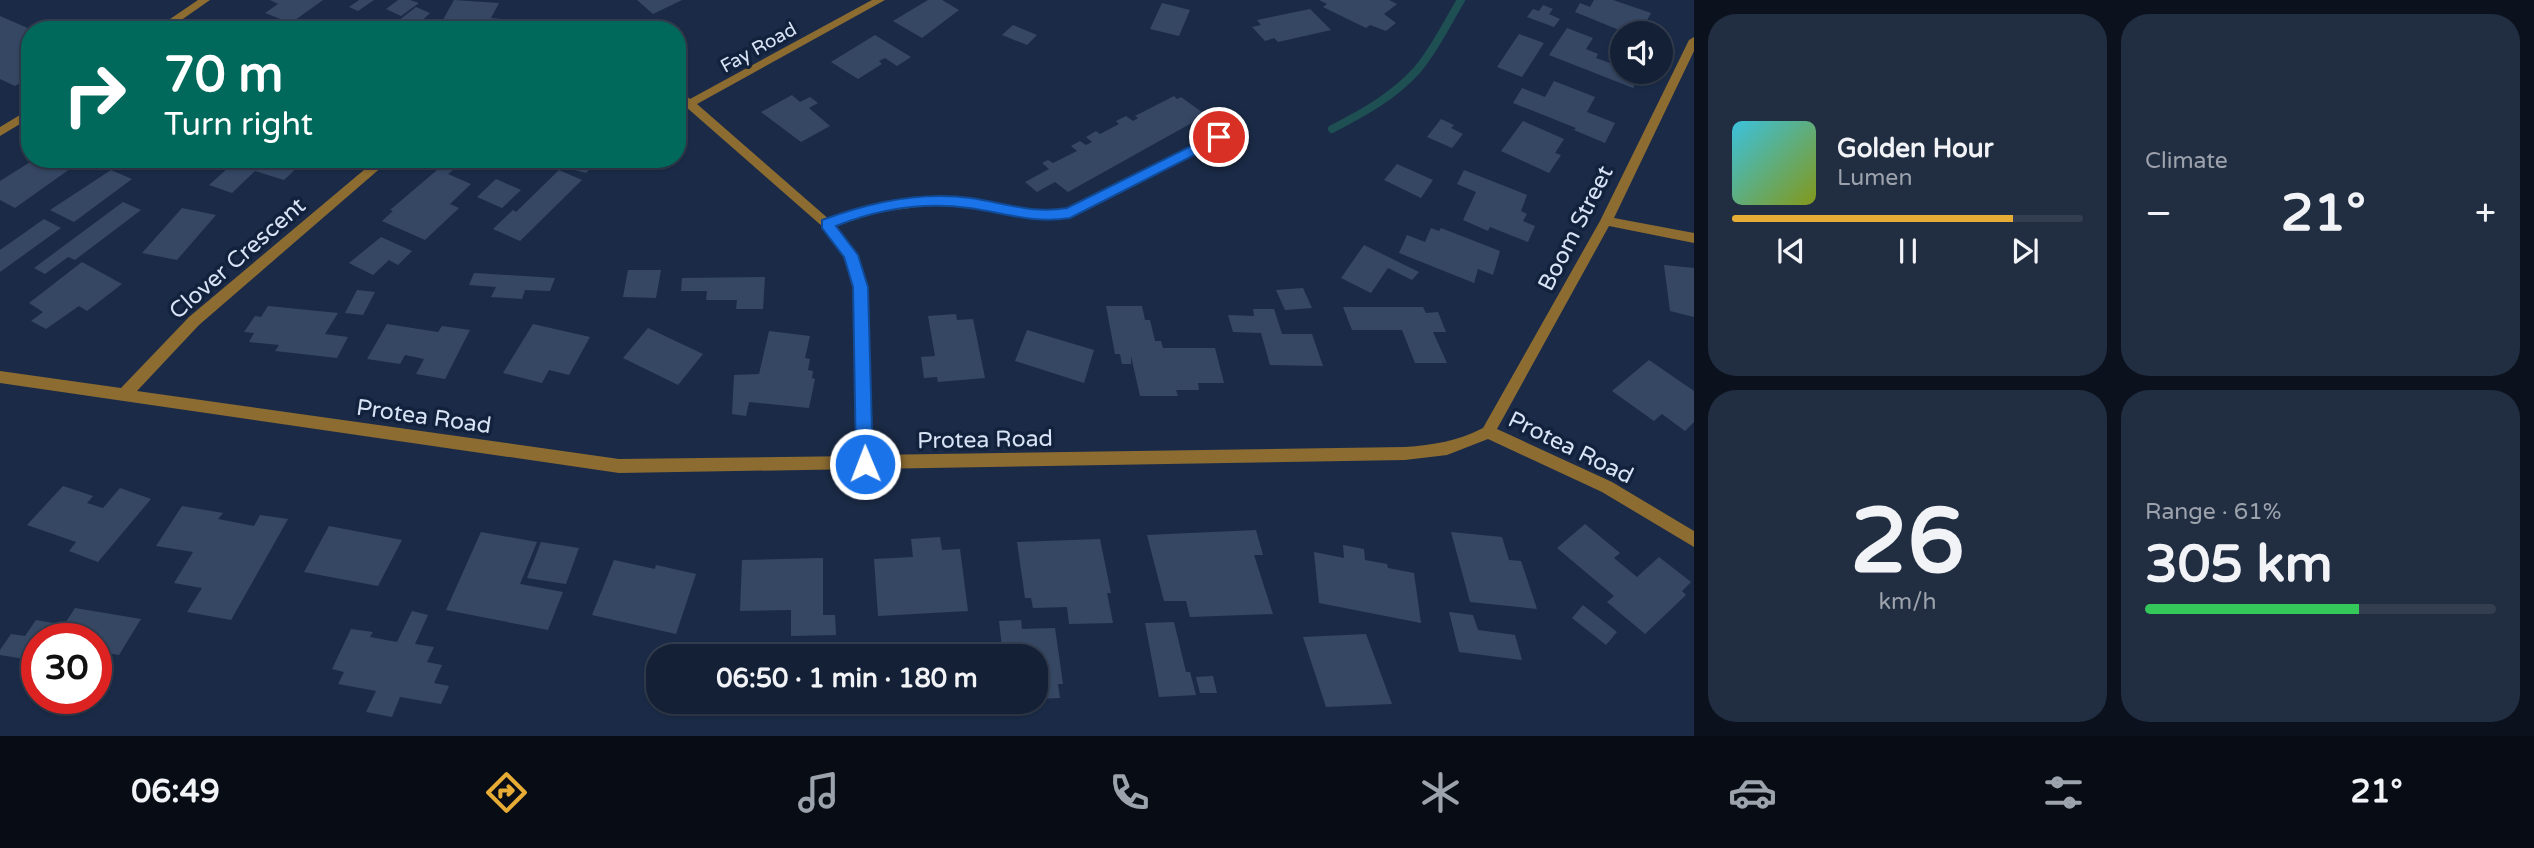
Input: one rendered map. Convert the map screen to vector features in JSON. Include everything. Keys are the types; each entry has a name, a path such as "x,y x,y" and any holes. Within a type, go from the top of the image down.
{"street":[{"path":"173,21 205,0"},
{"name":"Fay Road","path":"689,104 880,0"},
{"name":"Boom Street","path":"1488,432 1606,221 1694,40"},
{"path":"686,101 827,224 851,255 861,287 865,464"},
{"path":"0,132 21,119"},
{"path":"827,224 858,212 909,202 938,200 971,203 1027,215 1070,213 1219,137"},
{"name":"Clover Crescent","path":"124,395 194,321 374,168"},
{"path":"1606,221 1694,238"},
{"name":"Protea Road","path":"0,377 619,466 1424,453 1463,446 1488,432 1607,487 1694,540"}],"building":[{"path":"270,0 323,0 294,21 286,21 265,13 278,4"},
{"path":"359,0 374,0 358,11 349,7"},
{"path":"398,0 419,3 401,16 386,9"},
{"path":"454,0 499,3 491,18 502,19 501,21 442,21"},
{"path":"637,0 682,0 653,14"},
{"path":"928,0 942,0 959,10 922,38 893,21"},
{"path":"1319,0 1389,0 1397,4 1384,14 1396,23 1386,31 1370,25 1366,28 1323,7 1327,4"},
{"path":"1594,0 1613,0 1651,13 1646,21 1610,21 1610,26 1575,12 1580,3 1590,7"},
{"path":"1162,3 1190,10 1179,36 1150,29"},
{"path":"1543,5 1553,9 1549,14 1560,19 1554,27 1527,17 1533,9 1539,11"},
{"path":"416,7 430,13 422,21 398,21"},
{"path":"1310,9 1331,30 1278,42 1274,38 1265,41 1252,27 1261,25 1257,20"},
{"path":"0,16 21,25 21,82 15,86 0,79"},
{"path":"1013,25 1037,35 1027,45 1002,35"},
{"path":"1567,28 1593,38 1586,49 1598,54 1596,58 1610,63 1610,79 1549,55"},
{"path":"1519,34 1544,43 1522,77 1497,67"},
{"path":"875,35 911,57 897,66 885,58 879,61 882,64 858,79 831,62"},
{"path":"1554,81 1595,97 1587,112 1615,123 1605,143 1574,130 1576,128 1513,103 1522,88 1545,97"},
{"path":"792,95 800,102 810,97 818,103 809,108 830,126 801,142 761,112"},
{"path":"1174,96 1177,99 1181,97 1206,115 1068,192 1055,182 1037,192 1025,182 1049,169 1042,163 1048,160 1053,163 1077,151 1071,146 1080,141 1086,145 1092,142 1086,137 1096,131 1100,134 1119,124 1116,121 1126,116 1133,121 1138,118 1135,116"},
{"path":"1441,119 1454,125 1451,128 1463,134 1452,148 1427,137"},
{"path":"1523,121 1564,139 1555,153 1561,155 1549,173 1501,151"},
{"path":"1397,164 1433,180 1421,198 1384,180"},
{"path":"21,168 71,168 15,208 0,200 0,181"},
{"path":"228,168 297,168 284,180 255,171 232,193 209,185"},
{"path":"439,168 453,170 448,174 471,184 450,204 459,208 425,240 382,221 393,211 390,210"},
{"path":"567,168 591,168 586,173"},
{"path":"111,170 132,179 74,222 50,210"},
{"path":"559,170 582,180 520,241 493,229 513,210 516,212"},
{"path":"1464,170 1527,195 1521,211 1527,214 1523,221 1535,226 1528,242 1490,227 1488,231 1463,220 1476,192 1457,184"},
{"path":"496,179 521,190 502,208 477,197"},
{"path":"123,202 141,210 75,260 68,257 45,274 34,268"},
{"path":"182,208 216,215 177,260 142,253"},
{"path":"44,219 61,228 0,272 0,250"},
{"path":"1431,228 1439,231 1441,228 1500,251 1493,275 1478,269 1474,283 1399,253 1407,235 1425,242"},
{"path":"381,237 412,251 398,265 389,260 373,275 349,263"},
{"path":"1364,245 1419,272 1412,280 1388,268 1371,293 1341,278"},
{"path":"82,262 122,284 87,311 79,306 46,329 31,321 43,312 29,303"},
{"path":"1664,265 1694,268 1694,317 1670,311"},
{"path":"628,270 661,270 656,298 623,297"},
{"path":"474,273 555,278 550,291 525,290 522,299 491,297 496,287 469,285"},
{"path":"765,277 763,309 736,309 737,300 706,300 707,291 681,291 682,278"},
{"path":"1303,288 1312,308 1285,310 1276,290"},
{"path":"357,290 375,292 363,315 345,313"},
{"path":"268,306 338,313 325,334 348,337 337,358 275,351 279,345 249,342 254,333 244,332 255,316 261,317"},
{"path":"1106,306 1142,306 1145,320 1150,320 1155,341 1161,341 1163,348 1215,348 1224,383 1198,383 1199,390 1176,390 1178,396 1140,396 1131,356 1131,364 1122,364 1120,354 1115,354"},
{"path":"1343,307 1423,307 1426,313 1438,312 1446,332 1433,332 1447,363 1415,363 1402,330 1352,330"},
{"path":"1253,309 1274,309 1282,334 1312,334 1323,366 1270,365 1261,333 1233,332 1228,315 1254,316"},
{"path":"956,314 957,320 973,319 985,378 938,382 937,377 924,378 921,357 935,356 928,316"},
{"path":"387,324 438,332 442,326 470,330 445,379 416,374 424,359 405,355 400,364 367,359"},
{"path":"533,324 590,337 569,375 549,370 542,383 503,373"},
{"path":"648,328 703,354 678,385 623,358"},
{"path":"1027,330 1094,350 1084,383 1015,361"},
{"path":"769,331 810,336 805,358 810,359 808,370 813,371 812,378 815,379 809,408 749,402 746,416 732,414 734,375 759,374"},
{"path":"1649,360 1694,391 1694,422 1685,431 1662,414 1654,421 1612,391"},
{"path":"63,486 93,496 87,503 103,508 120,488 151,499 98,562 69,551 76,542 27,525"},
{"path":"182,506 223,513 218,519 254,526 260,515 288,519 231,620 187,612 202,588 174,583 193,552 156,546"},
{"path":"1585,524 1620,553 1614,558 1637,577 1659,557 1691,582 1682,591 1686,595 1645,634 1607,602 1614,596 1557,548"},
{"path":"329,526 402,540 378,586 304,572"},
{"path":"1256,530 1263,555 1254,555 1273,614 1190,617 1186,601 1164,601 1147,535"},
{"path":"481,532 537,542 520,584 563,592 548,630 446,610"},
{"path":"1451,532 1502,537 1509,560 1521,561 1537,609 1470,602"},
{"path":"940,537 942,550 960,549 968,611 878,616 874,559 913,557 911,539"},
{"path":"1100,539 1111,593 1107,593 1113,623 1069,624 1067,607 1033,608 1031,598 1025,598 1017,542"},
{"path":"541,542 579,548 566,584 527,578"},
{"path":"1343,545 1364,549 1365,560 1414,573 1421,623 1319,603 1314,552 1344,558"},
{"path":"823,558 823,615 835,615 836,635 791,636 791,610 740,611 742,560"},
{"path":"614,560 655,569 656,565 696,574 676,634 592,615"},
{"path":"1583,605 1617,632 1606,645 1572,618"},
{"path":"75,608 141,619 119,655 112,654 112,623 65,623"},
{"path":"412,611 428,615 415,644 434,647 427,662 442,665 434,683 449,686 441,704 400,697 392,717 366,712 376,691 338,684 344,672 332,669 351,629 373,632 370,637 397,642"},
{"path":"1449,612 1473,615 1478,630 1515,635 1522,660 1459,652"},
{"path":"1021,620 1022,629 1055,628 1063,684 1058,684 1060,698 1048,698 1048,644 1002,644 999,621"},
{"path":"1174,622 1186,672 1190,672 1196,695 1159,697 1145,623"},
{"path":"11,634 21,635 21,658 0,655 0,650"},
{"path":"1366,634 1392,704 1326,707 1303,637"},
{"path":"1213,676 1217,693 1200,693 1196,677"}],"waterway":[{"path":"1332,129 1377,103 1408,79 1430,53 1461,0"}],"route":[{"path":"865,464 861,287 851,255 827,224 858,212 909,202 938,200 971,203 1027,215 1070,213 1219,137"}]}
